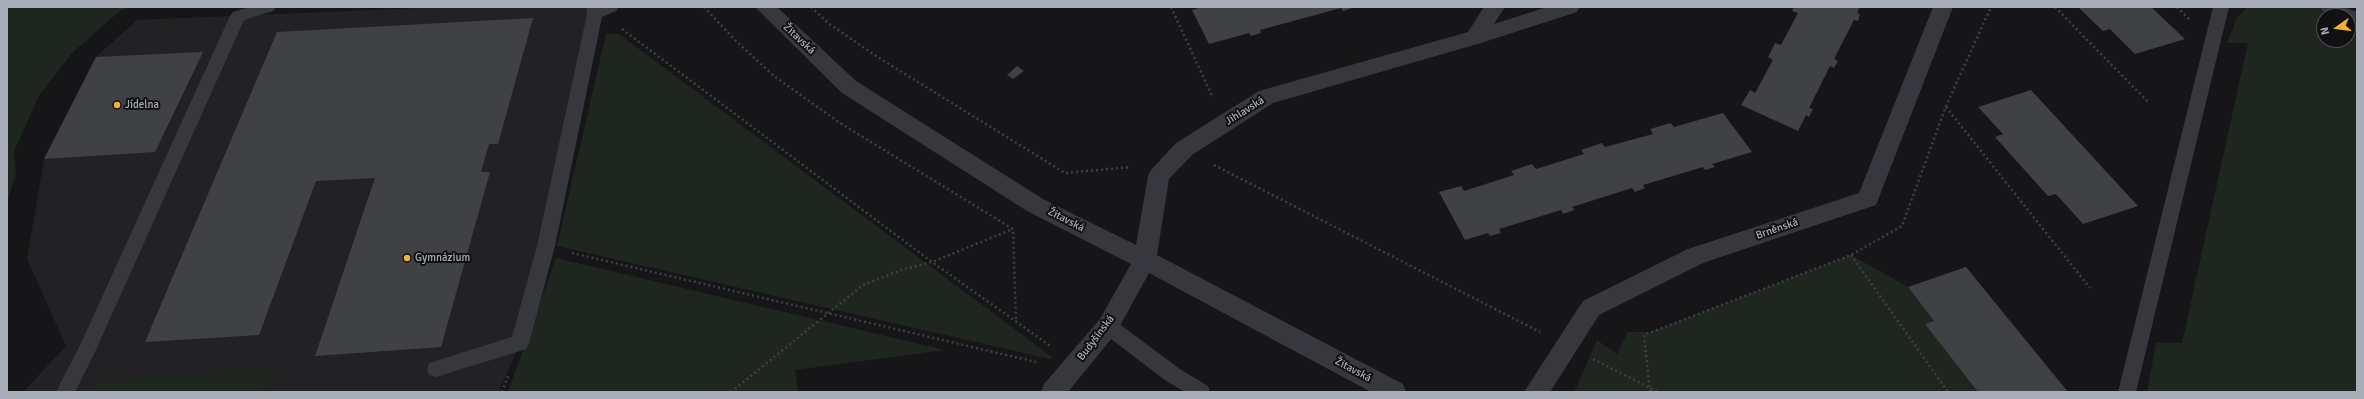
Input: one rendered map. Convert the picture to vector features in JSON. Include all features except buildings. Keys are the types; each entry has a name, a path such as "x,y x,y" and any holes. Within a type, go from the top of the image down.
{"street":[{"name":"Žitavská","path":"765,7 849,86 1035,205 1145,260 1394,392"},
{"path":"1474,38 1495,7"},
{"name":"Jihlavská","path":"1145,260 1159,176 1184,149 1266,97 1474,38 1570,7"},
{"name":"Brněnská","path":"1536,392 1592,308 1696,256 1868,199 1943,7"},
{"name":"Budyšínská","path":"1053,392 1108,326 1145,260"}],"lane":[{"path":"65,392 89,346 238,16 268,7"},
{"path":"436,369 520,343 546,246 594,10 611,7"},
{"path":"2127,392 2221,7"},
{"path":"2328,7 2357,18"},
{"path":"1108,326 1173,375 1201,392"}],"path":[{"path":"704,7 736,41 774,76 828,115 1013,229"},
{"path":"811,7 828,23 876,56 1065,173 1138,167"},
{"path":"1171,7 1213,98 1207,103"},
{"path":"1650,392 1648,387 1644,335 1851,255 1902,226 1946,106 1991,7"},
{"path":"2055,7 2149,103"},
{"path":"594,10 932,262 1057,350 1072,370"},
{"path":"1946,106 2090,288"},
{"path":"1184,149 1658,392"},
{"path":"732,392 826,313 863,285 901,270 932,262 1013,229"},
{"path":"1013,229 1016,322"},
{"path":"546,246 1072,370"},
{"path":"1851,255 1948,392"}],"shaded area":[{"path":"7,7 130,7 120,11 73,52 40,94 14,151 16,173 7,203"},
{"path":"442,7 592,7 520,343 499,392 23,392 66,346 27,259 44,159 96,57 137,20"},
{"path":"2247,7 2318,7 2321,8 2316,8 2316,48 2356,48 2357,22 2357,392 2147,392 2156,343 2182,343 2248,43 2227,43 2237,18"},
{"path":"606,34 619,34 1052,357 1050,359 557,246"},
{"path":"1851,255 1908,287 1934,321 1926,324 1978,392 1574,392 1597,340 1617,354 1628,332 1651,332"},
{"path":"556,258 945,350 795,370 798,392 508,392"},
{"path":"273,367 263,392 91,392 96,382"}],"place":[{"name":"Jídelna","path":"117,105"},
{"name":"Gymnázium","path":"407,258"}]}
